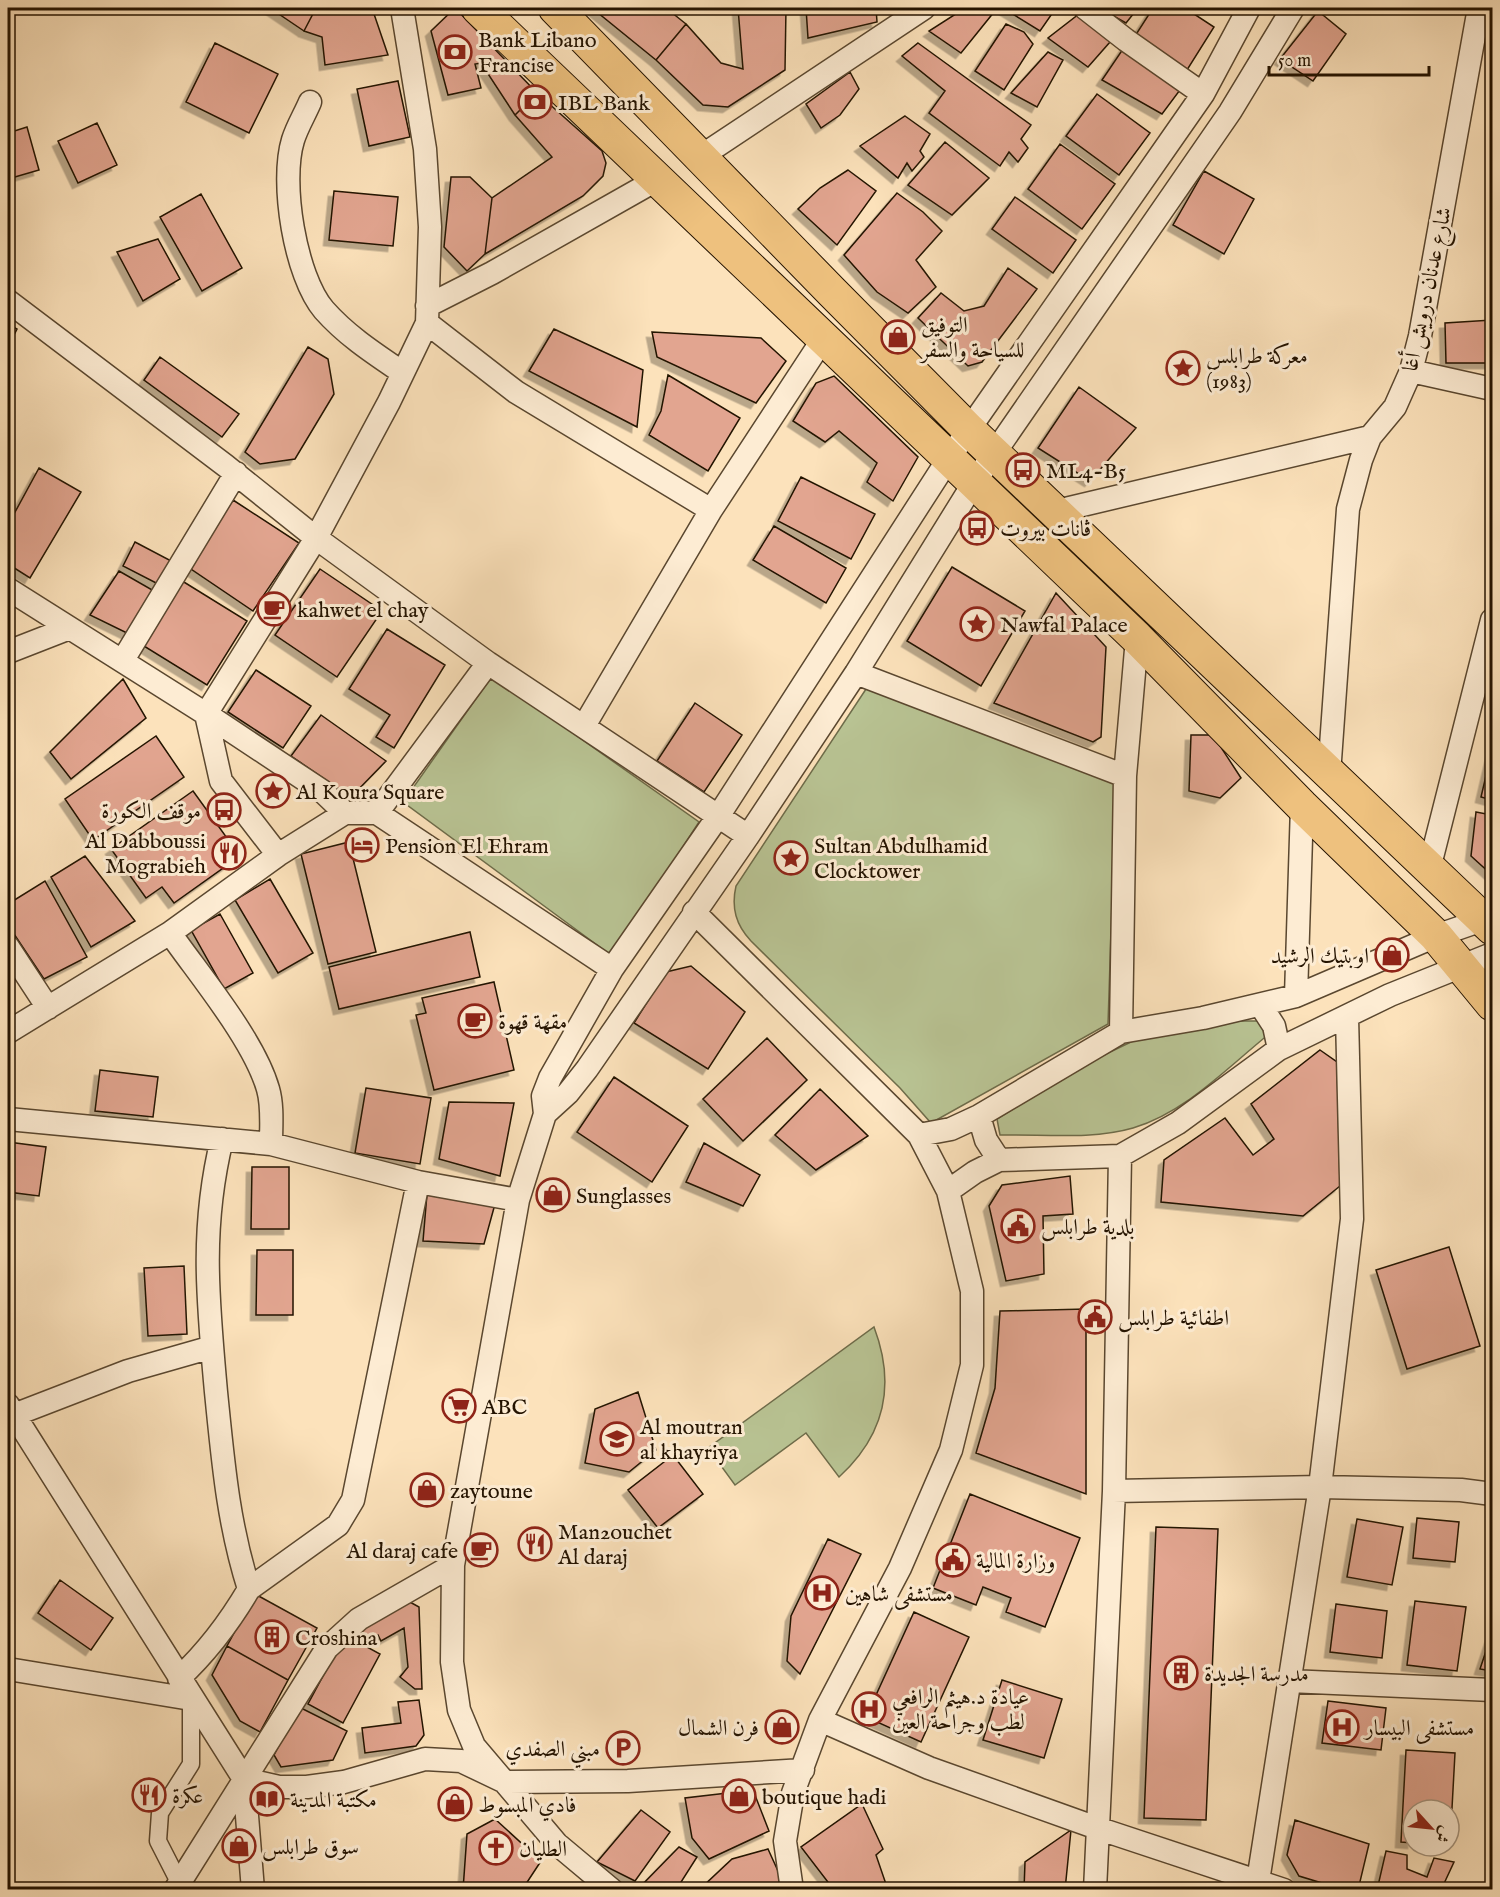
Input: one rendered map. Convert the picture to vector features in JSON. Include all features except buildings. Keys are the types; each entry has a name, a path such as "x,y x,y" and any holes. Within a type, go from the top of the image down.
{"highway":[{"path":"477,8 1137,638 1302,806 1436,936 1492,1004"},
{"path":"555,8 969,430 1057,511 1329,774 1490,920"}],"street":[{"path":"278,855 220,781 206,714 316,538 389,402 427,314 429,227 425,149 402,8"},
{"path":"700,157 924,8"},
{"path":"1085,8 1203,94"},
{"path":"612,1890 557,1844 474,1746 459,1710 452,1662 453,1565 518,1200 545,1114 543,1096 550,1078 612,969 719,815 949,458 1203,94 1250,8"},
{"path":"545,1114 578,1082 748,836 856,673 975,481 1230,112 1293,8"},
{"name":"شارع عدنان درويش أغا","path":"1329,774 1345,534 1353,485 1370,437 1395,407 1411,372 1420,336 1479,8"},
{"path":"310,102 293,140 289,176 291,222 302,267 322,309 350,335 402,373"},
{"path":"427,314 492,273 658,179"},
{"path":"8,302 236,473 316,538 488,663 748,836"},
{"path":"427,314 516,392 711,510"},
{"path":"584,726 711,510 824,339"},
{"path":"1411,372 1492,389"},
{"path":"1057,511 1370,437"},
{"path":"123,660 236,473"},
{"path":"8,589 67,629 123,660 322,791 345,813"},
{"path":"1430,868 1492,620"},
{"path":"8,652 67,629"},
{"path":"1121,1032 1125,776 1137,638"},
{"path":"377,813 488,663"},
{"path":"856,673 1125,776"},
{"path":"1296,996 1302,806"},
{"path":"8,1032 170,933 278,855 345,813 377,813 612,969"},
{"path":"694,912 919,1136 948,1191 972,1291 972,1365 951,1450 909,1547 820,1720 788,1813 785,1841 792,1890"},
{"path":"919,1136 951,1129 980,1116 1121,1032 1261,1006 1296,996 1362,970 1436,936 1490,920"},
{"path":"170,933 244,1038 268,1088 272,1115 271,1144"},
{"path":"8,947 48,1008"},
{"path":"948,1191 975,1172 999,1160 1120,1156 1178,1123 1279,1049 1390,995 1492,954"},
{"path":"1261,1006 1274,1026 1279,1049"},
{"path":"1258,1881 1320,1487 1352,1219 1347,1017"},
{"path":"980,1116 986,1140 999,1160"},
{"path":"8,1119 271,1144 418,1182 518,1200"},
{"path":"222,1139 211,1184 207,1237 212,1347 226,1497 234,1543 249,1589"},
{"path":"1095,1890 1114,1491 1120,1156"},
{"path":"179,1678 219,1636 249,1589 338,1525 353,1500 418,1182"},
{"path":"212,1347 128,1371 11,1410 244,1779 253,1890"},
{"path":"1114,1491 1320,1487 1461,1490 1492,1494"},
{"path":"177,1886 309,1675 343,1631 359,1618 453,1565"},
{"path":"8,1670 192,1699"},
{"path":"1289,1681 1492,1690"},
{"path":"177,1886 158,1841 160,1813 191,1764 192,1699"},
{"path":"820,1720 929,1768 1097,1828 1284,1890"},
{"path":"244,1779 279,1787 307,1788 344,1782 425,1758 461,1761 505,1782 628,1781 803,1770"}],"green space":[{"path":"492,676 699,822 612,956 403,802"},
{"path":"870,683 1116,776 1108,1024 931,1123 900,1088 751,941 738,922 734,902 736,886"},
{"path":"1239,1021 1266,1021 1269,1034 1205,1088 1152,1121 1133,1128 1101,1134 1000,1135 997,1119 1083,1065 1133,1041"},
{"path":"874,1327 881,1348 885,1389 876,1426 855,1461 839,1477 806,1433 735,1485 708,1448"}],"place":[{"name":"Bank Libano Francise","path":"455,52"},
{"name":"IBL Bank","path":"535,102"},
{"name":"التوفيق للسياحة والسفر","path":"898,337"},
{"name":"معركة طرابلس (1983)","path":"1183,368"},
{"name":"ML4-B5","path":"1023,470"},
{"name":"ڤانات بيروت","path":"977,528"},
{"name":"kahwet el chay","path":"274,609"},
{"name":"Nawfal Palace","path":"977,624"},
{"name":"Al Koura Square","path":"273,791"},
{"name":"موقف الكورة","path":"224,810"},
{"name":"Pension El Ehram","path":"362,845"},
{"name":"Al Dabboussi Mograbieh","path":"229,853"},
{"name":"Sultan Abdulhamid Clocktower","path":"791,858"},
{"name":"اوبتيك الرشيد","path":"1392,955"},
{"name":"مقهة قهوة","path":"475,1021"},
{"name":"Sunglasses","path":"553,1195"},
{"name":"بلدية طرابلس","path":"1018,1226"},
{"name":"اطفائية طرابلس","path":"1095,1317"},
{"name":"ABC","path":"459,1406"},
{"name":"Al moutran al khayriya","path":"617,1439"},
{"name":"zaytoune","path":"427,1490"},
{"name":"Man2ouchet Al daraj","path":"535,1544"},
{"name":"Al daraj cafe","path":"481,1550"},
{"name":"وزارة المالية","path":"953,1560"},
{"name":"مستشفى شاهين","path":"822,1593"},
{"name":"Croshina","path":"272,1637"},
{"name":"مدرسة الجديدة","path":"1181,1673"},
{"name":"عيادة د.هيثم الرافعي لطب وجراحة العين","path":"869,1709"},
{"name":"فرن الشمال","path":"782,1727"},
{"name":"مستشفی البيسار","path":"1342,1727"},
{"name":"مبني الصفدي","path":"623,1748"},
{"name":"عكرة","path":"149,1795"},
{"name":"boutique hadi","path":"739,1796"},
{"name":"مكتبة المدينة","path":"267,1799"},
{"name":"فادي المبسوط","path":"455,1804"},
{"name":"سوق طرابلس","path":"239,1846"},
{"name":"الطليان","path":"496,1848"}]}
